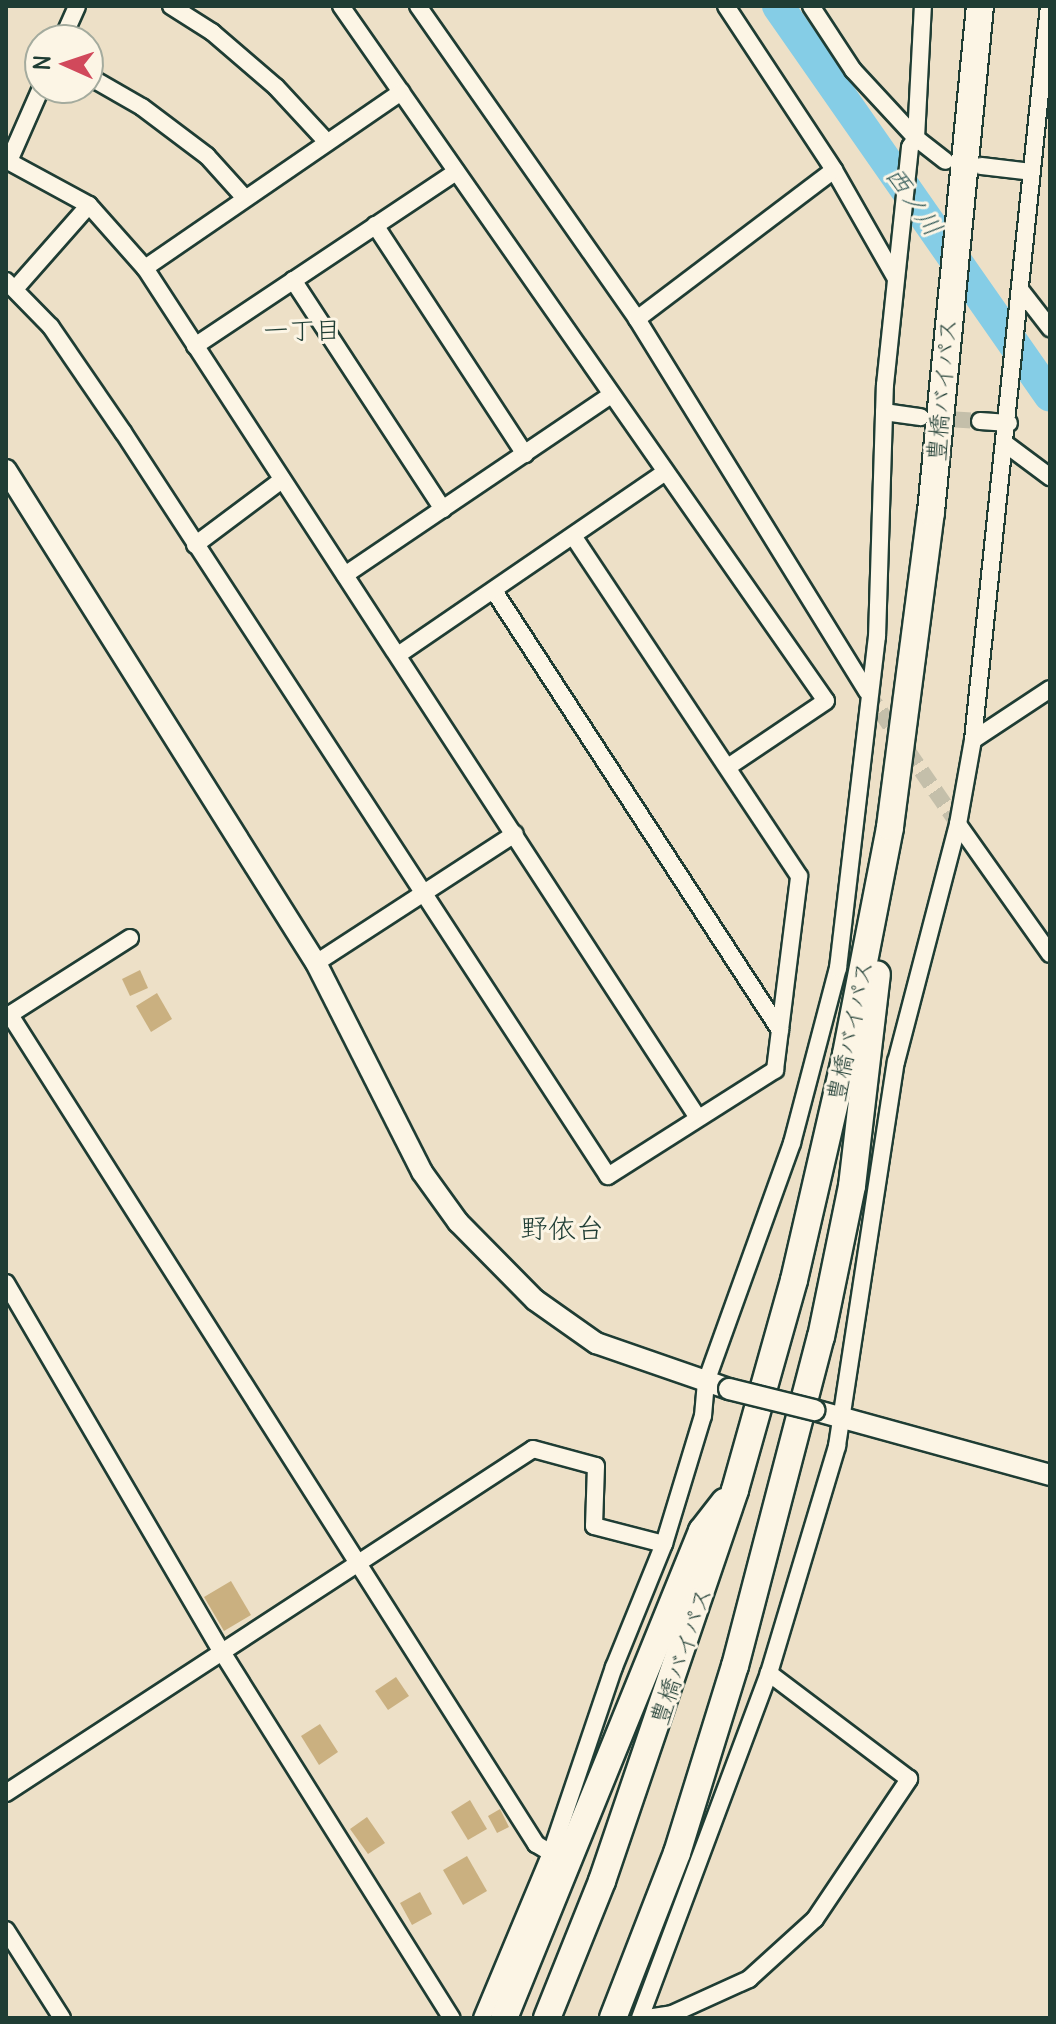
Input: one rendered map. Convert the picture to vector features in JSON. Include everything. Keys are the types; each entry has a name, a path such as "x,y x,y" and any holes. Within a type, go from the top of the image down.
{"highway":[{"name":"豊橋バイパス","path":"547,2018 613,1851 735,1490 794,1280 890,827 948,330 980,6"},
{"path":"613,2018 677,1853 735,1666 821,1337 852,1186 890,827"},
{"path":"504,2018 702,1531 735,1490"}],"street":[{"path":"171,6 212,32 276,87 327,142"},
{"path":"341,6 826,701 728,767"},
{"path":"418,6 637,319 867,692"},
{"path":"726,6 896,270"},
{"path":"811,6 853,70 913,143 945,161"},
{"path":"482,2018 551,1853 614,1667 664,1544 703,1416 706,1382 792,1143 817,1055 855,858 867,692 877,637 884,412 896,270 913,143 923,6"},
{"path":"640,2018 769,1673 810,1549 837,1446 839,1417 896,1062 958,824 973,740 1007,445 1049,6"},
{"path":"104,85 142,107 207,156 245,198"},
{"path":"145,268 401,92"},
{"path":"33,104 7,160 89,205 145,268 698,1118"},
{"path":"981,166 1032,172"},
{"path":"637,319 834,170"},
{"path":"195,346 456,172"},
{"path":"89,205 11,285 51,327 608,1176 775,1070 799,876 573,536"},
{"path":"375,225 525,454"},
{"path":"293,280 443,509"},
{"path":"1022,292 1050,327"},
{"path":"345,575 611,395"},
{"path":"884,412 921,417"},
{"path":"980,421 1009,423"},
{"path":"1007,445 1050,477"},
{"path":"6,470 316,963 422,1172 488,1258 535,1300 596,1343 729,1389 1050,1475"},
{"path":"398,655 664,473"},
{"path":"195,545 282,480"},
{"path":"494,591 780,1030"},
{"path":"973,740 1050,689"},
{"path":"958,824 1050,954"},
{"path":"316,963 515,834"},
{"path":"130,938 8,1016 360,1563 536,1844 551,1853"},
{"path":"6,1283 222,1652 452,2018"},
{"path":"6,1793 533,1449 596,1466 594,1526 664,1544"},
{"path":"647,2018 672,2014 749,1979 804,1929 909,1779 769,1673"},
{"path":"6,1930 13,1951 62,2018"}],"building":[{"path":"140,970 148,988 130,996 122,979"},
{"path":"157,993 172,1019 151,1032 136,1006"},
{"path":"231,1581 251,1615 224,1631 204,1597"},
{"path":"396,1677 409,1696 388,1710 375,1691"},
{"path":"320,1724 338,1752 319,1765 301,1736"},
{"path":"470,1800 487,1829 468,1840 451,1812"},
{"path":"500,1809 509,1827 497,1833 488,1816"},
{"path":"367,1817 385,1843 368,1854 350,1829"},
{"path":"467,1856 487,1891 463,1905 443,1870"},
{"path":"420,1892 432,1914 412,1925 400,1903"}],"waterway":[{"name":"西ノ川","path":"778,6 1050,396"}],"tunnel":[{"path":"931,418 980,421"},
{"path":"867,692 958,824"}],"district":[{"name":"一丁目","path":"302,330"},
{"name":"野依台","path":"562,1228"}]}
